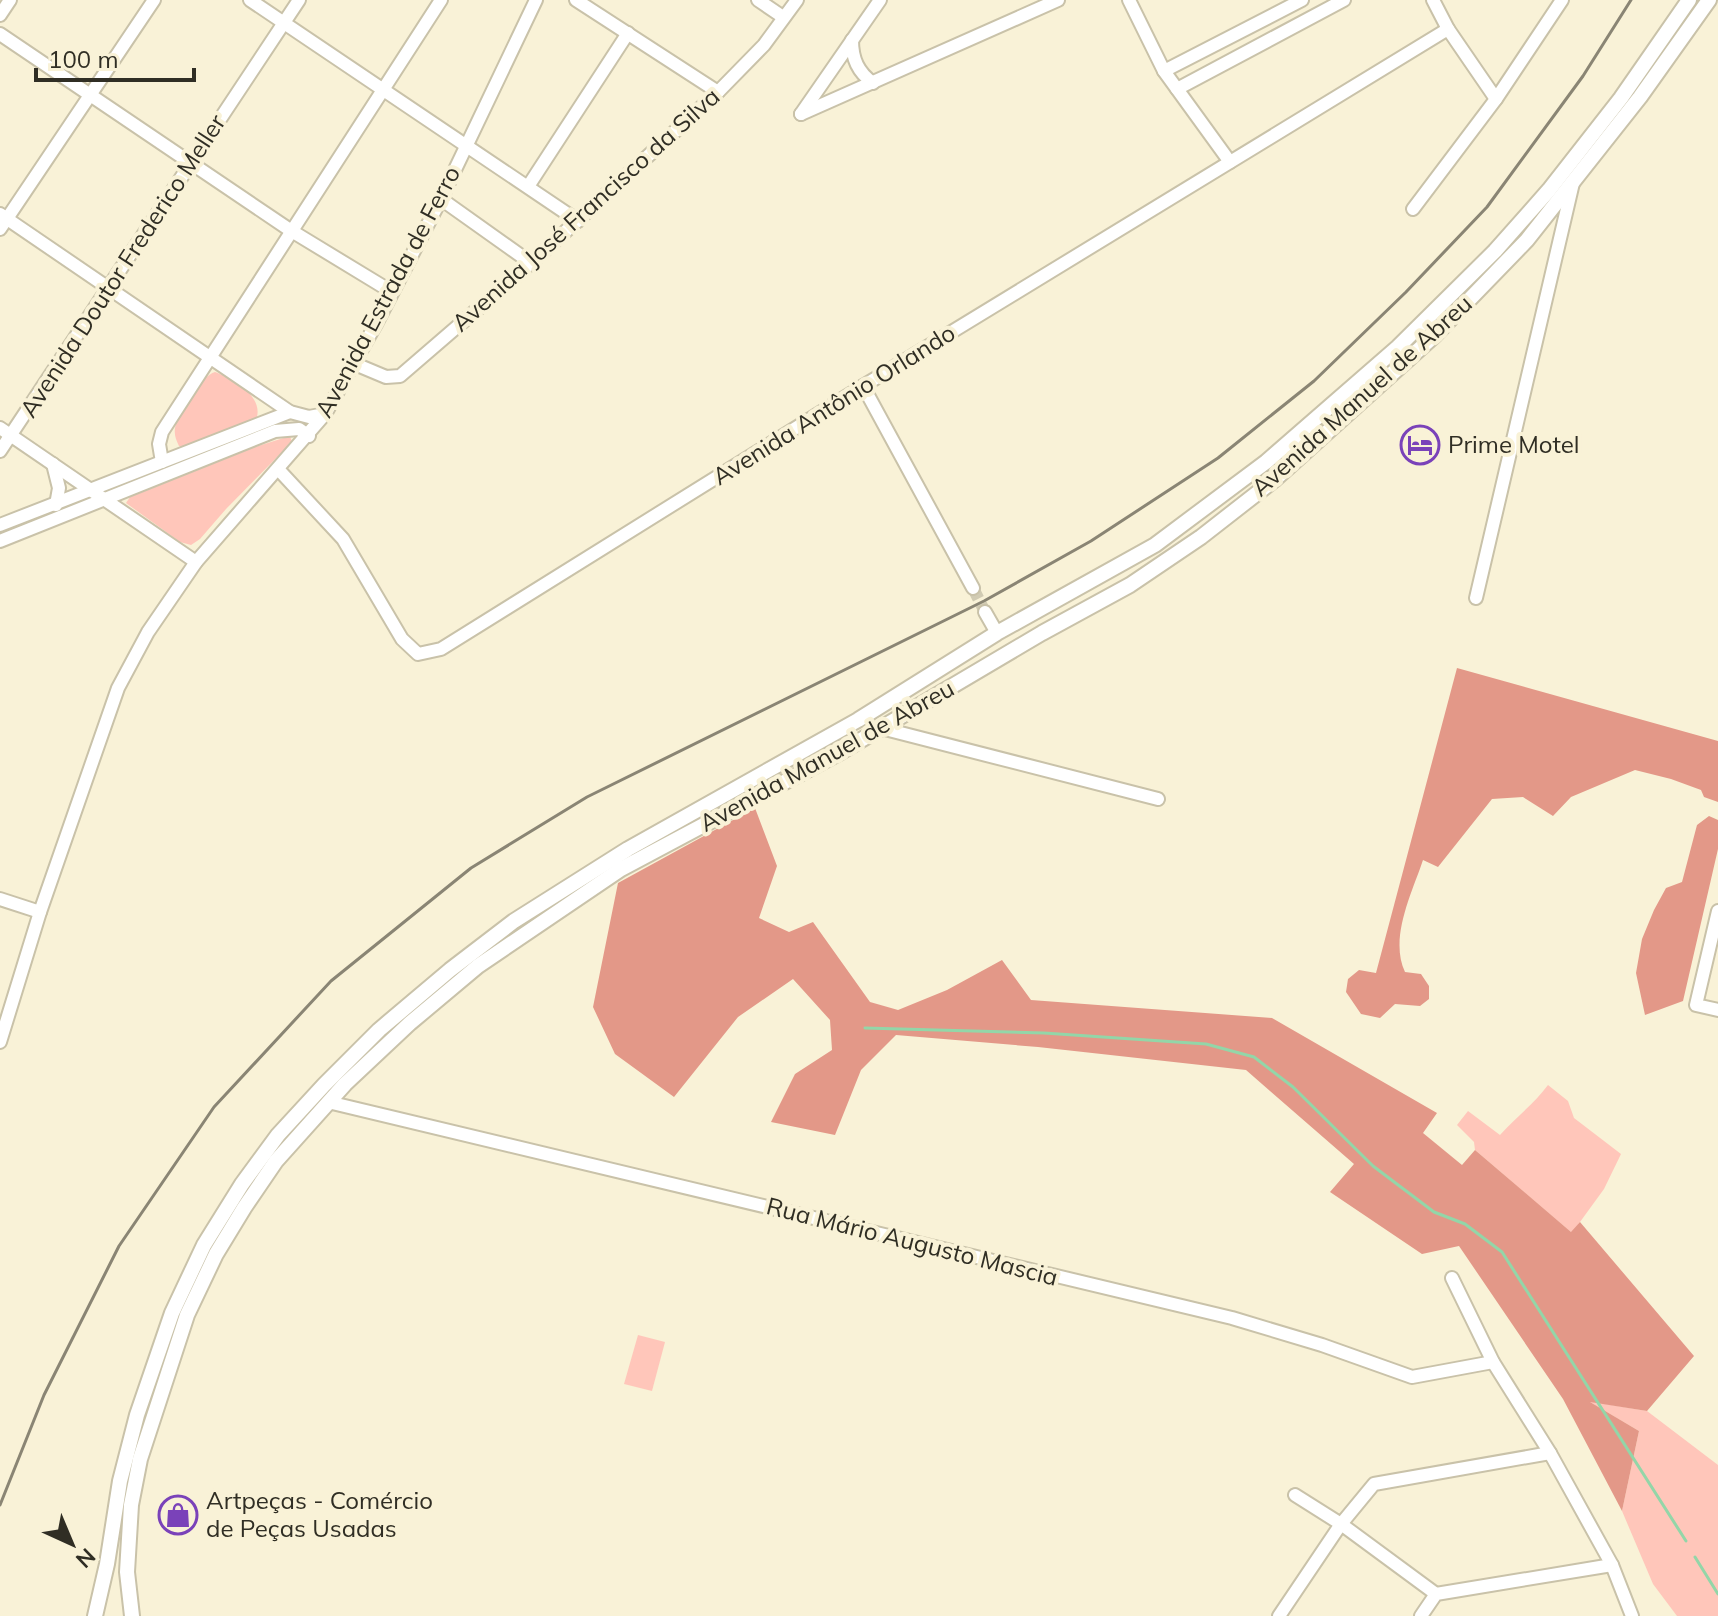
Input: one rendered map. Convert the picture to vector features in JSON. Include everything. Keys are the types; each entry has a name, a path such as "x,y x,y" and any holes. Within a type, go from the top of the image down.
{"main road":[{"name":"Avenida Manuel de Abreu","path":"95,1616 137,1415 172,1313 204,1245 242,1184 278,1135 379,1030 450,970 526,913 595,869 858,720 997,633 1155,545 1213,504 1398,347 1495,251 1549,190 1621,98 1689,0"},
{"name":"Avenida Manuel de Abreu","path":"132,1616 127,1572 131,1505 140,1459 187,1315 216,1254 244,1208 276,1161 328,1102 410,1023 478,966 553,913 621,869 881,728 1130,585 1238,509 1435,335 1527,240 1640,97 1709,0"}],"street":[{"path":"0,15 10,0"},
{"path":"154,0 60,143 2,221 110,288 290,412 309,417 325,414"},
{"path":"250,0 529,185 578,221"},
{"name":"Avenida Doutor Frederico Meller","path":"0,451 299,0"},
{"path":"162,462 159,444 162,432 441,0"},
{"name":"Avenida Estrada de Ferro","path":"0,1042 40,912 118,688 148,632 196,562 325,414 355,364 441,199 536,0"},
{"path":"576,0 718,92"},
{"path":"758,0 783,17"},
{"name":"Avenida José Francisco da Silva","path":"355,364 386,377 400,376 531,263 718,92 764,45 797,0"},
{"path":"880,0 801,114 1058,0"},
{"path":"1129,0 1164,71 1230,162"},
{"path":"1164,71 1302,0"},
{"path":"1177,89 1344,0"},
{"path":"1433,0 1448,29 1496,99"},
{"path":"1413,209 1496,99 1562,0"},
{"name":"Avenida Antônio Orlando","path":"278,469 343,539 402,639 418,654 441,649 863,386 1448,29"},
{"path":"529,185 628,33"},
{"path":"0,34 290,230 392,292"},
{"path":"852,40 859,69 873,83"},
{"path":"1476,598 1573,183"},
{"path":"441,199 531,263"},
{"path":"863,386 973,588"},
{"path":"0,525 290,412"},
{"path":"0,428 196,562"},
{"path":"0,541 275,431 299,429 309,436"},
{"path":"53,464 59,488 56,505"},
{"path":"985,612 997,633"},
{"path":"881,728 1158,799"},
{"path":"0,899 40,912"},
{"path":"1718,911 1696,1005 1718,1010"},
{"name":"Rua Mário Augusto Mascia","path":"328,1102 1232,1318 1412,1377 1493,1362"},
{"path":"1452,1278 1493,1362 1550,1453 1612,1565 1632,1616"},
{"path":"1279,1616 1341,1524 1374,1484 1550,1453"},
{"path":"1295,1495 1341,1524 1436,1594 1612,1565"},
{"path":"1421,1616 1436,1594"}],"shaded area":[{"path":"215,372 239,384 252,397 258,412 256,420 186,448 179,446 175,431 180,413 190,396"},
{"path":"290,436 292,442 191,545 180,542 126,503 130,497"},
{"path":"1457,668 1718,741 1718,802 1704,797 1701,790 1635,770 1571,797 1553,816 1523,797 1492,799 1438,867 1423,860 1408,901 1401,930 1401,959 1405,972 1421,974 1429,986 1429,999 1420,1006 1395,1004 1380,1018 1361,1014 1346,992 1348,979 1359,970 1376,973"},
{"path":"755,808 777,866 759,918 789,932 813,922 870,1002 898,1010 947,990 1002,960 1031,1000 1272,1018 1437,1113 1423,1133 1462,1165 1475,1150 1571,1232 1580,1222 1694,1356 1647,1411 1590,1402 1639,1431 1622,1511 1563,1399 1459,1246 1422,1254 1330,1192 1354,1164 1246,1070 896,1035 861,1070 835,1135 771,1122 795,1074 832,1050 830,1020 793,979 738,1017 674,1097 615,1054 593,1007 618,883"},
{"path":"1709,816 1718,820 1718,849 1683,1001 1645,1015 1636,973 1642,939 1666,888 1682,882 1697,825"},
{"path":"1548,1085 1568,1101 1574,1118 1621,1154 1604,1189 1572,1233 1475,1150 1474,1142 1457,1125 1468,1111 1500,1135"},
{"path":"638,1335 665,1342 652,1391 624,1384"},
{"path":"1588,1401 1647,1411 1718,1465 1718,1616 1677,1616 1653,1584 1622,1511 1639,1431"}],"waterway":[{"path":"865,1028 1044,1033 1206,1044 1254,1057 1293,1087 1373,1166 1434,1212 1465,1224 1502,1252 1686,1541"},
{"path":"1695,1557 1718,1594"}],"tunnel":[{"path":"973,588 985,612"}],"railway":[{"path":"0,1505 44,1395 119,1246 214,1107 331,981 471,868 587,797 984,601 1091,541 1218,458 1314,381 1406,292 1487,207 1583,76 1631,0"}],"place":[{"name":"Prime Motel","path":"1420,445"},
{"name":"Artpeças - Comércio de Peças Usadas","path":"178,1515"}]}
